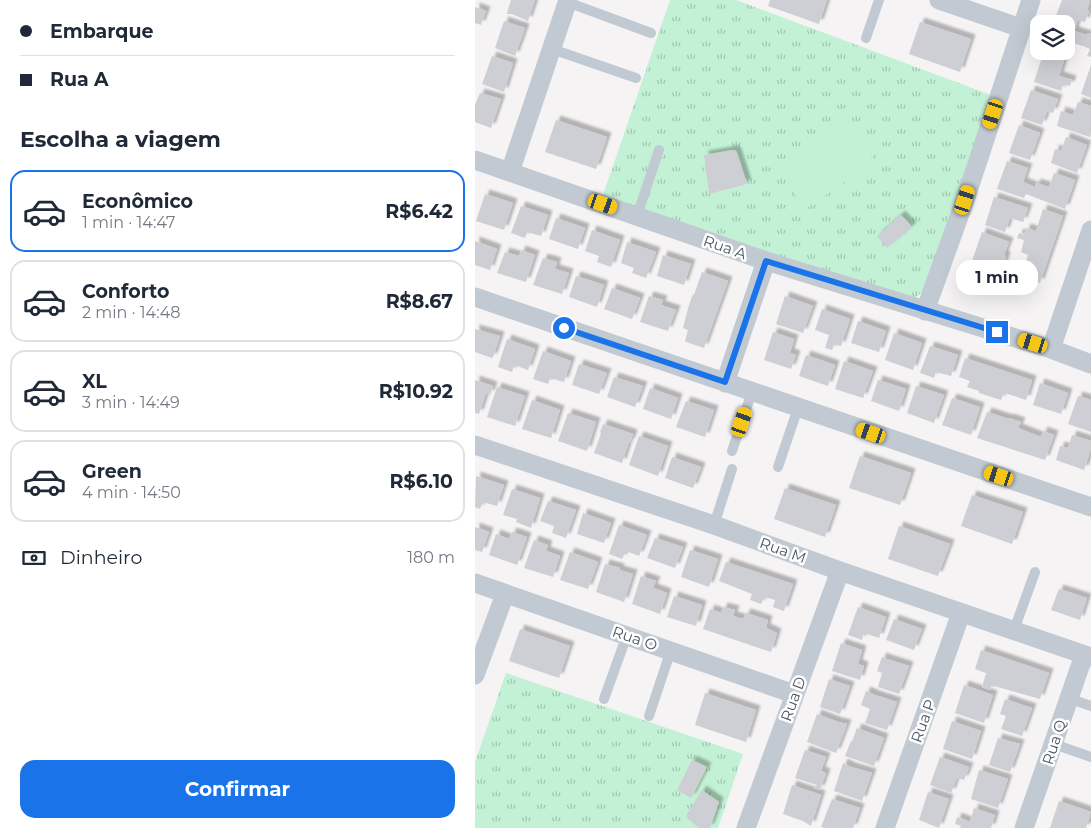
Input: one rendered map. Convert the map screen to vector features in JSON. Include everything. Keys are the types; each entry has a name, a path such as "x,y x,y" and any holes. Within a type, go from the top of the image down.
{"street":[{"path":"939,0 1021,28"},
{"path":"925,310 965,200 1031,0"},
{"path":"510,172 568,1"},
{"name":"Rua A","path":"475,160 766,261 1051,349 1091,364"},
{"path":"1051,349 1091,230"},
{"path":"725,382 766,261"},
{"path":"475,297 1091,507"},
{"name":"Rua M","path":"475,445 714,525 840,571 1087,656"},
{"name":"Rua D","path":"746,828 840,571"},
{"name":"Rua O","path":"475,583 794,694"},
{"path":"475,675 505,594"},
{"name":"Rua P","path":"885,828 961,613"},
{"name":"Rua Q","path":"1024,828 1068,698 1087,656"}],"lane":[{"path":"866,38 879,0"},
{"path":"568,1 651,33"},
{"path":"552,49 636,78"},
{"path":"637,216 659,150"},
{"path":"732,451 752,392"},
{"path":"778,467 798,408"},
{"path":"714,525 732,469"},
{"path":"1014,630 1035,572"},
{"path":"604,699 627,635"},
{"path":"649,716 671,650"},
{"path":"1068,698 1091,706"},
{"path":"1054,744 1091,757"}],"green space":[{"path":"670,0 736,0 991,95 924,290 915,298 904,300 603,195"},
{"path":"847,119 876,161 805,209 777,166"},
{"path":"506,673 743,754 718,828 475,828 475,762"}],"building":[{"path":"511,0 535,0 528,21 512,14 507,14"},
{"path":"770,0 827,0 819,24 768,6"},
{"path":"1062,0 1090,0 1085,22 1078,20 1075,28 1075,15 1056,15"},
{"path":"475,7 486,11 481,25 475,23"},
{"path":"504,21 525,28 515,56 495,48"},
{"path":"920,22 971,39 960,72 909,54"},
{"path":"1075,31 1087,35 1088,33 1091,34 1091,57 1087,56 1090,49 1075,44"},
{"path":"492,56 513,63 504,92 482,84"},
{"path":"1041,60 1064,61 1059,76 1072,80 1070,86 1063,84 1061,91 1034,82"},
{"path":"1091,65 1091,98 1081,94"},
{"path":"1031,90 1058,99 1053,113 1047,111 1042,125 1021,118"},
{"path":"480,93 501,99 491,128 475,122 475,105"},
{"path":"1078,102 1091,106 1090,137 1057,126 1061,111 1073,115"},
{"path":"556,120 607,137 596,169 545,152"},
{"path":"1019,125 1040,133 1030,160 1009,153"},
{"path":"1066,137 1087,145 1077,173 1051,163 1055,149 1061,151"},
{"path":"735,150 747,184 709,194 704,155"},
{"path":"1007,161 1028,168 1023,182 1035,187 1036,183 1049,187 1054,173 1075,180 1065,209 1026,194 1024,198 997,189"},
{"path":"485,194 513,203 504,230 476,221"},
{"path":"994,197 1028,208 1023,222 1010,218 1005,232 985,225"},
{"path":"521,206 548,215 541,236 527,232 525,238 511,233"},
{"path":"1043,209 1063,216 1040,283 1020,277 1028,255 1021,252 1024,240 1017,238 1019,233 1024,235 1026,228 1036,231"},
{"path":"901,215 912,227 887,248 877,236"},
{"path":"556,218 585,228 578,249 549,239"},
{"path":"592,230 620,240 611,267 597,262 599,256 585,251"},
{"path":"982,232 1009,242 1004,255 1006,256 1002,270 972,261"},
{"path":"475,241 497,249 490,270 475,265"},
{"path":"627,242 656,252 646,278 632,273 634,268 621,263"},
{"path":"521,250 535,255 526,282 497,273 505,252 519,256"},
{"path":"663,255 691,264 684,285 657,276"},
{"path":"543,258 557,262 555,269 569,273 562,294 533,285"},
{"path":"702,272 728,281 704,348 686,342 688,330 683,328 689,305"},
{"path":"576,276 604,285 597,307 569,297"},
{"path":"612,288 640,298 632,319 604,309"},
{"path":"649,296 663,300 661,305 676,310 668,331 640,322"},
{"path":"785,296 813,306 803,333 776,324"},
{"path":"822,309 850,319 841,346 834,344 832,350 825,348 829,335 815,330"},
{"path":"858,321 886,331 879,352 851,343"},
{"path":"475,329 500,336 492,358 475,352"},
{"path":"773,332 794,339 790,353 796,355 791,369 764,360"},
{"path":"894,333 922,343 913,370 885,360"},
{"path":"507,339 535,349 528,370 514,365 512,372 498,367"},
{"path":"930,346 958,355 951,376 936,372 934,378 920,373"},
{"path":"543,351 571,361 564,382 550,378 548,384 533,379"},
{"path":"806,355 835,365 828,386 799,376"},
{"path":"965,358 1032,380 1026,400 1005,393 1001,400 967,387 970,381 959,377"},
{"path":"844,361 873,371 863,398 835,389"},
{"path":"579,364 607,373 599,394 572,385"},
{"path":"614,377 643,386 635,407 607,397"},
{"path":"475,380 493,386 490,395 486,393 479,414 475,413"},
{"path":"878,380 906,389 899,411 871,401"},
{"path":"1040,383 1068,393 1061,414 1033,405"},
{"path":"916,386 944,395 934,423 907,413"},
{"path":"497,387 525,396 515,426 487,417"},
{"path":"650,388 678,398 671,419 643,409"},
{"path":"1078,396 1091,400 1091,432 1068,424"},
{"path":"952,398 980,407 971,435 942,425"},
{"path":"532,400 560,410 551,438 522,429"},
{"path":"686,401 714,410 705,437 676,427"},
{"path":"987,412 1021,422 1018,428 1041,437 1043,431 1054,435 1045,460 977,438"},
{"path":"568,413 596,422 587,451 558,441"},
{"path":"603,424 633,434 622,463 594,453"},
{"path":"1072,435 1091,441 1091,449 1084,470 1056,460 1060,446 1068,448"},
{"path":"639,436 668,446 658,476 629,465"},
{"path":"860,456 911,473 900,505 849,488"},
{"path":"672,457 701,467 693,488 665,478"},
{"path":"476,476 504,485 497,506 483,502 480,509 475,507"},
{"path":"785,488 836,505 825,537 774,519"},
{"path":"512,489 540,498 531,528 516,522 517,519 503,515"},
{"path":"972,495 1023,512 1012,544 961,526"},
{"path":"548,501 576,510 566,538 552,533 554,526 540,521"},
{"path":"583,513 611,523 604,543 577,534"},
{"path":"619,525 647,535 639,556 626,551 622,559 609,554"},
{"path":"899,526 950,544 938,576 888,559"},
{"path":"475,527 489,532 482,552 475,550"},
{"path":"512,532 527,537 517,565 489,555 496,534 509,539"},
{"path":"655,538 683,547 675,568 647,558"},
{"path":"534,540 548,545 546,551 560,556 553,577 524,568"},
{"path":"690,550 718,559 709,587 681,577"},
{"path":"570,552 598,562 588,589 560,580"},
{"path":"726,562 793,584 784,611 773,607 775,600 765,597 761,604 750,600 752,594 719,581"},
{"path":"605,564 633,574 624,602 596,592"},
{"path":"641,576 656,581 653,588 667,593 660,614 632,604"},
{"path":"1059,589 1087,598 1080,620 1051,610"},
{"path":"674,596 702,605 696,626 667,617"},
{"path":"723,607 735,610 733,616 743,619 746,613 768,620 766,628 777,633 771,652 703,629 710,609 721,613"},
{"path":"858,607 886,617 879,638 864,633 862,640 848,635"},
{"path":"894,619 922,629 914,650 886,640"},
{"path":"520,629 570,646 559,678 509,661"},
{"path":"841,643 862,650 858,664 864,666 860,680 832,671"},
{"path":"981,650 1049,673 1040,699 994,686 991,686 990,690 982,687 986,673 975,669"},
{"path":"882,657 909,666 899,694 878,687 882,673 877,671"},
{"path":"829,679 850,686 840,714 820,707"},
{"path":"964,685 993,695 984,723 955,713"},
{"path":"866,691 897,702 887,730 865,723 870,709 861,705"},
{"path":"705,693 756,710 746,742 695,725"},
{"path":"1005,699 1032,708 1022,736 1001,729 1006,716 1000,714"},
{"path":"817,714 847,724 836,753 807,742"},
{"path":"952,721 981,731 972,759 943,749"},
{"path":"857,728 884,738 874,766 845,756"},
{"path":"998,738 1020,744 1010,772 989,765"},
{"path":"805,750 826,757 821,771 826,773 820,790 814,788 817,785 795,778"},
{"path":"940,757 969,767 964,780 957,778 951,793 930,785"},
{"path":"692,760 707,767 691,798 677,790"},
{"path":"843,763 872,773 862,801 834,791"},
{"path":"979,770 1008,779 998,808 971,799"},
{"path":"792,785 821,795 811,826 783,814"},
{"path":"702,790 719,802 710,828 699,828 687,818 687,814"},
{"path":"928,792 949,799 939,828 919,820"},
{"path":"832,799 860,808 853,828 821,827"},
{"path":"1059,801 1091,812 1086,828 1050,828"},
{"path":"974,808 995,815 991,828 960,828 961,826 955,824 957,817 970,822"}],"route":[{"path":"564,328 725,382 766,261 997,332"}]}
